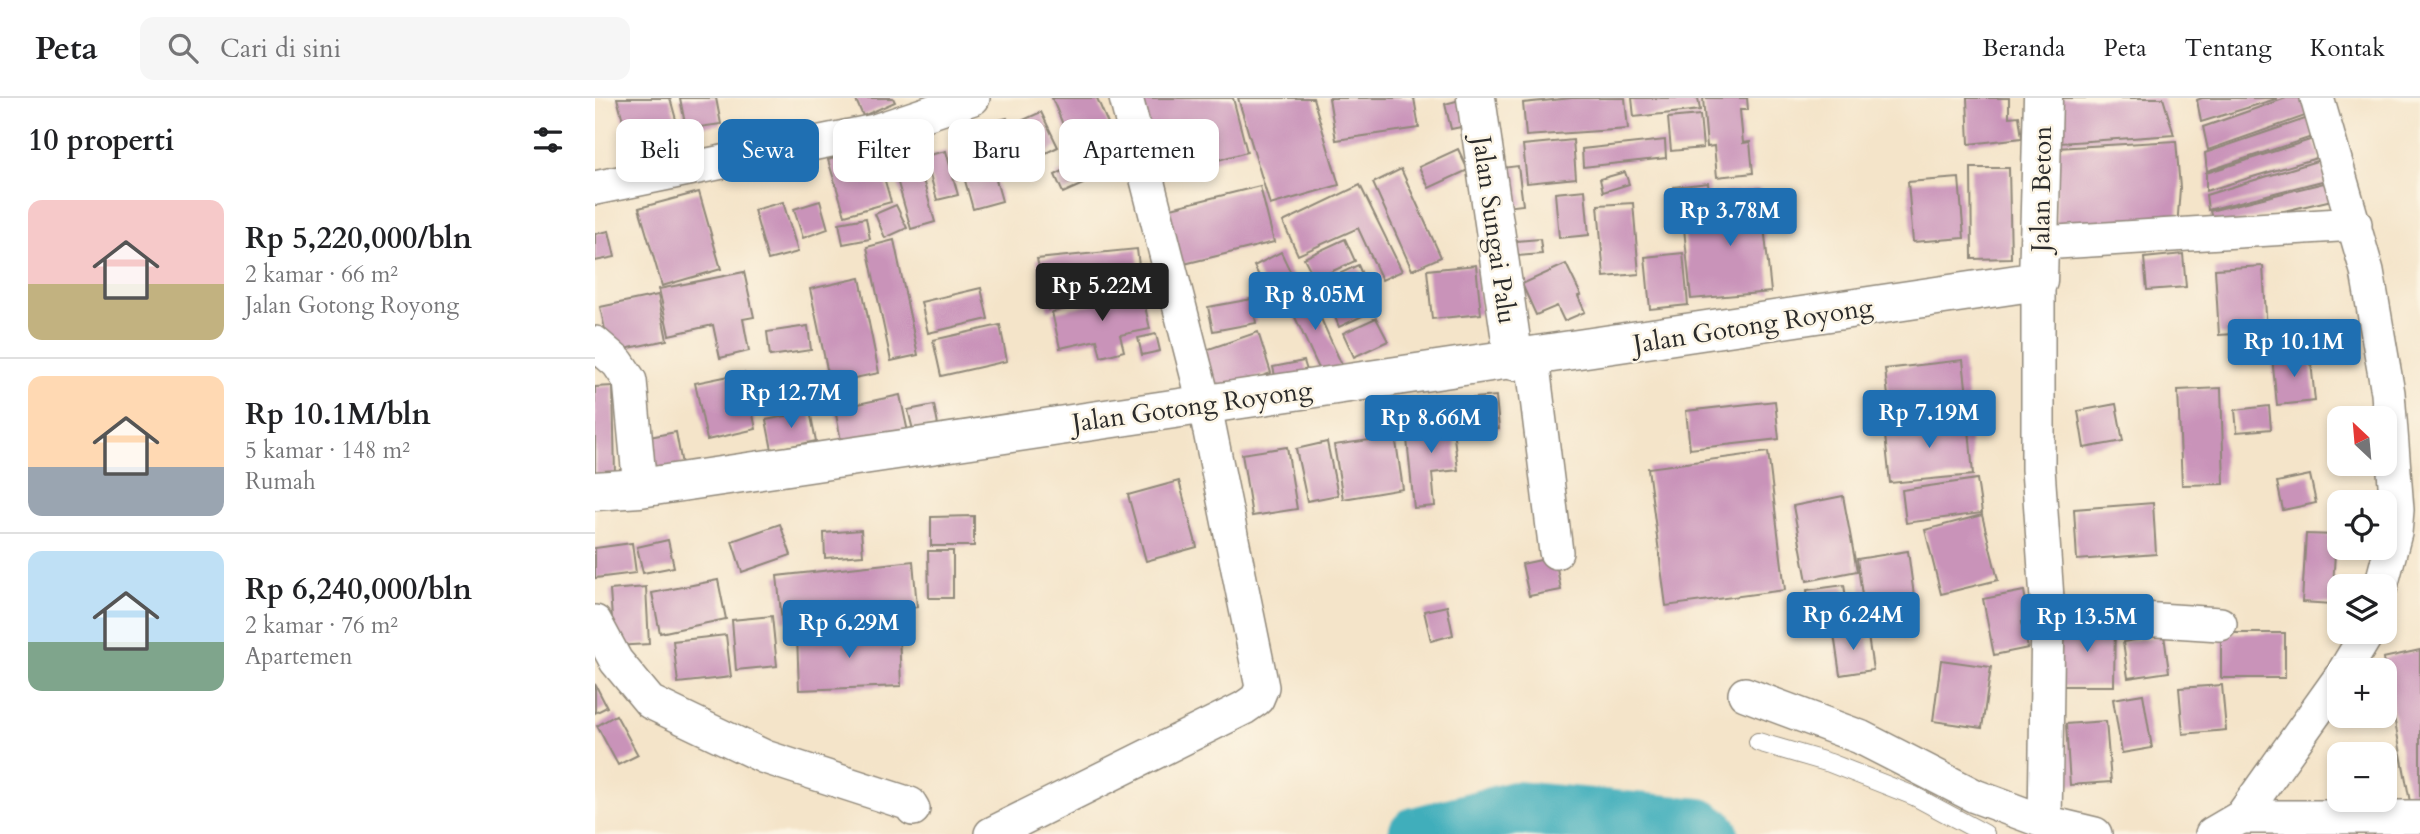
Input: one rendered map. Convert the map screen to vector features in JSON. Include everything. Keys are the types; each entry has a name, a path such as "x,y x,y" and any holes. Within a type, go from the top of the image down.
{"main road":[{"name":"Jalan Beton","path":"2038,281 2043,98"},
{"name":"Jalan Sungai Palu","path":"1484,99 1523,360"},
{"name":"Jalan Gotong Royong","path":"595,491 640,488 1204,402 1523,360 2038,281"}],"street":[{"path":"595,188 876,131 973,98"},
{"path":"992,834 1183,740 1244,708 1260,696 1262,681 1204,402 1126,98"},
{"path":"2317,98 2373,299 2386,380 2397,510 2395,533 2384,574"},
{"path":"2041,243 2354,224"},
{"path":"2038,281 2038,469 2048,613 2045,822"},
{"path":"595,343 626,371 630,382 640,488"},
{"path":"1523,360 1556,552"},
{"path":"2048,613 2221,624"},
{"path":"595,622 616,661 650,702 765,757 902,801 913,809"},
{"path":"1745,694 1860,737 1975,796 2045,822 2095,834"},
{"path":"2212,834 2241,817 2327,696"},
{"path":"2241,817 2315,826 2420,817"}],"lane":[{"path":"1758,742 1830,763 1915,796 1985,834"}],"building":[{"path":"617,98 670,98 676,119 623,119"},
{"path":"680,98 716,98 720,119 718,124 704,126 704,119 684,119"},
{"path":"855,98 893,98 895,102 863,116"},
{"path":"1052,98 1097,98 1106,119 1061,119"},
{"path":"1132,98 1233,98 1247,152 1219,160 1219,119 1138,119"},
{"path":"1238,98 1313,98 1339,185 1270,205"},
{"path":"1329,98 1414,98 1419,128 1336,140"},
{"path":"1572,98 1625,98 1628,129 1526,136 1523,103"},
{"path":"1632,98 1698,98 1700,110 1634,117"},
{"path":"1703,98 1747,98 1748,110 1740,110 1743,143 1750,142 1753,173 1717,177 1714,146 1707,147"},
{"path":"1967,98 2009,98 2009,117 2019,116 2022,138 1969,144"},
{"path":"2059,98 2163,98 2174,135 2060,143"},
{"path":"2286,98 2302,98 2308,115 2208,150 2203,127"},
{"path":"2276,99 2201,122 2197,100"},
{"path":"1460,100 1466,126 1451,129 1445,104"},
{"path":"1041,112 1044,119 1026,119"},
{"path":"1700,115 1703,148 1671,151 1668,118"},
{"path":"2308,118 2315,136 2207,171 2205,153"},
{"path":"1045,120 1058,147 1045,154"},
{"path":"2313,139 2320,157 2206,191 2206,173"},
{"path":"1573,140 1576,178 1527,183 1523,145"},
{"path":"1665,140 1666,158 1583,167 1582,149"},
{"path":"2176,141 2180,188 2177,228 2056,235 2056,148"},
{"path":"1458,149 1468,170 1429,188 1419,167"},
{"path":"946,151 948,182 954,182 958,195 937,200 932,182 934,154"},
{"path":"833,159 833,176 828,160"},
{"path":"2320,160 2326,180 2208,210 2206,195"},
{"path":"1518,166 1523,205 1498,208 1493,169"},
{"path":"1971,168 2009,168 2011,258 1972,259"},
{"path":"1401,169 1441,257 1412,270 1373,183"},
{"path":"1625,172 1629,184 1603,192 1600,179"},
{"path":"1059,173 1059,182 1083,184 1063,193 1055,175"},
{"path":"1959,178 1964,238 1913,242 1908,182"},
{"path":"835,182 885,182 891,202 845,215"},
{"path":"898,182 924,182 935,222 911,229"},
{"path":"965,182 997,182 1002,201 973,209"},
{"path":"2328,182 2332,200 2214,227 2210,211"},
{"path":"1708,183 1712,221 1690,223 1689,212 1676,213 1674,187"},
{"path":"1360,185 1402,271 1382,280 1358,228 1298,255 1283,222"},
{"path":"1260,186 1274,242 1180,265 1167,209"},
{"path":"1760,188 1771,292 1691,299 1684,228 1714,225 1712,193"},
{"path":"1585,190 1589,235 1559,238 1555,193"},
{"path":"699,192 721,269 662,286 639,208"},
{"path":"820,201 828,229 803,238 794,209"},
{"path":"783,202 798,252 768,260 754,210"},
{"path":"1633,203 1639,274 1604,277 1598,205"},
{"path":"896,205 907,228 885,238 875,214"},
{"path":"866,218 870,239 843,244 839,223"},
{"path":"609,231 615,257 595,261 595,234"},
{"path":"1345,239 1355,261 1315,279 1304,258"},
{"path":"1540,239 1542,254 1517,256 1516,241"},
{"path":"894,240 918,355 891,361 867,247"},
{"path":"1137,249 1141,283 1048,310 1037,259"},
{"path":"1281,252 1299,290 1281,298 1274,281 1264,286 1254,266"},
{"path":"1683,253 1688,305 1650,309 1645,257"},
{"path":"2183,254 2186,287 2147,290 2144,258"},
{"path":"1566,264 1581,295 1578,296 1585,312 1564,321 1557,306 1536,315 1522,284"},
{"path":"1358,265 1365,281 1326,299 1318,284"},
{"path":"1476,265 1481,314 1432,319 1427,270"},
{"path":"2263,266 2267,332 2219,335 2215,269"},
{"path":"744,272 754,317 743,319 749,351 720,358 713,325 669,335 659,289"},
{"path":"860,278 879,373 830,383 810,289"},
{"path":"981,288 988,319 928,333 921,302"},
{"path":"1308,290 1342,365 1322,375 1287,300"},
{"path":"1362,291 1371,312 1339,327 1330,305"},
{"path":"1142,293 1150,329 1120,335 1124,351 1101,357 1097,340 1060,348 1052,312"},
{"path":"658,295 667,340 610,352 600,307"},
{"path":"1252,299 1256,323 1213,331 1208,307"},
{"path":"1376,318 1388,341 1354,357 1343,333"},
{"path":"1000,325 1007,361 941,376 933,340"},
{"path":"808,326 811,350 770,356 767,332"},
{"path":"1258,332 1271,373 1214,393 1200,352"},
{"path":"1156,334 1160,351 1142,355 1138,338"},
{"path":"2310,352 2315,401 2277,405 2272,357"},
{"path":"1963,360 1969,414 1891,423 1885,369"},
{"path":"1304,361 1309,377 1277,385 1273,367"},
{"path":"744,373 756,429 707,440 695,383"},
{"path":"806,375 812,403 763,414 757,385"},
{"path":"613,386 615,475 595,474 595,387"},
{"path":"2221,388 2224,484 2182,485 2178,390"},
{"path":"900,395 908,432 842,446 835,409"},
{"path":"1496,396 1499,429 1457,433 1453,400"},
{"path":"1775,401 1779,439 1690,449 1686,411"},
{"path":"2116,404 2123,441 2084,448 2078,411"},
{"path":"934,405 938,425 913,430 908,410"},
{"path":"2269,406 2271,429 2237,432 2235,410"},
{"path":"810,411 816,441 772,450 766,420"},
{"path":"1451,412 1458,470 1432,473 1435,506 1414,508 1407,439 1416,436 1415,416"},
{"path":"1968,417 1973,475 1890,483 1884,426"},
{"path":"1401,419 1405,440 1396,442 1403,489 1343,499 1334,445 1384,438 1381,422"},
{"path":"676,432 682,465 646,473 639,439"},
{"path":"1327,442 1338,495 1307,501 1296,449"},
{"path":"1287,447 1297,509 1252,516 1242,454"},
{"path":"1768,452 1785,590 1666,606 1648,468"},
{"path":"2310,475 2316,503 2283,510 2277,482"},
{"path":"1977,479 1982,513 1906,523 1902,490"},
{"path":"1179,481 1197,547 1146,561 1128,495"},
{"path":"1843,496 1857,571 1807,581 1793,506"},
{"path":"2153,503 2156,554 2077,560 2074,509"},
{"path":"1982,515 1998,580 1941,594 1925,530"},
{"path":"974,516 974,546 931,546 931,517"},
{"path":"780,524 791,555 742,572 732,541"},
{"path":"861,530 863,555 825,558 824,533"},
{"path":"2306,534 2327,535 2327,560 2335,560 2334,574 2327,574 2327,604 2302,602"},
{"path":"668,540 674,567 643,573 637,547"},
{"path":"632,543 636,573 595,578 595,548"},
{"path":"928,551 953,551 953,598 929,598"},
{"path":"1908,551 1915,603 1864,610 1857,559"},
{"path":"1555,557 1561,590 1529,596 1522,564"},
{"path":"913,561 917,607 782,621 777,576"},
{"path":"718,580 726,619 660,633 652,593"},
{"path":"1844,585 1850,624 1812,630 1807,590"},
{"path":"646,587 649,644 614,646 610,590"},
{"path":"2024,591 2029,620 2022,622 2028,648 1994,655 1983,599"},
{"path":"1447,606 1453,635 1431,641 1424,611"},
{"path":"772,616 777,666 736,670 732,620"},
{"path":"2059,622 2115,622 2114,686 2058,686"},
{"path":"1867,629 1873,670 1840,675 1834,634"},
{"path":"899,631 901,686 799,690 797,635"},
{"path":"2221,633 2285,633 2285,678 2221,678"},
{"path":"726,635 731,677 678,683 673,641"},
{"path":"2164,635 2169,672 2128,678 2123,642"},
{"path":"2420,650 2420,800 2410,802 2396,728 2397,658 2383,658"},
{"path":"1941,660 1991,667 1982,728 1933,721"},
{"path":"595,684 607,707 595,713"},
{"path":"2222,685 2226,730 2183,734 2179,688"},
{"path":"2143,694 2152,748 2122,753 2113,699"},
{"path":"616,715 638,755 618,765 597,726"},
{"path":"2106,721 2111,782 2070,785 2066,724"}],"waterway":[{"path":"1415,834 1515,808 1699,825 1712,834"}]}
